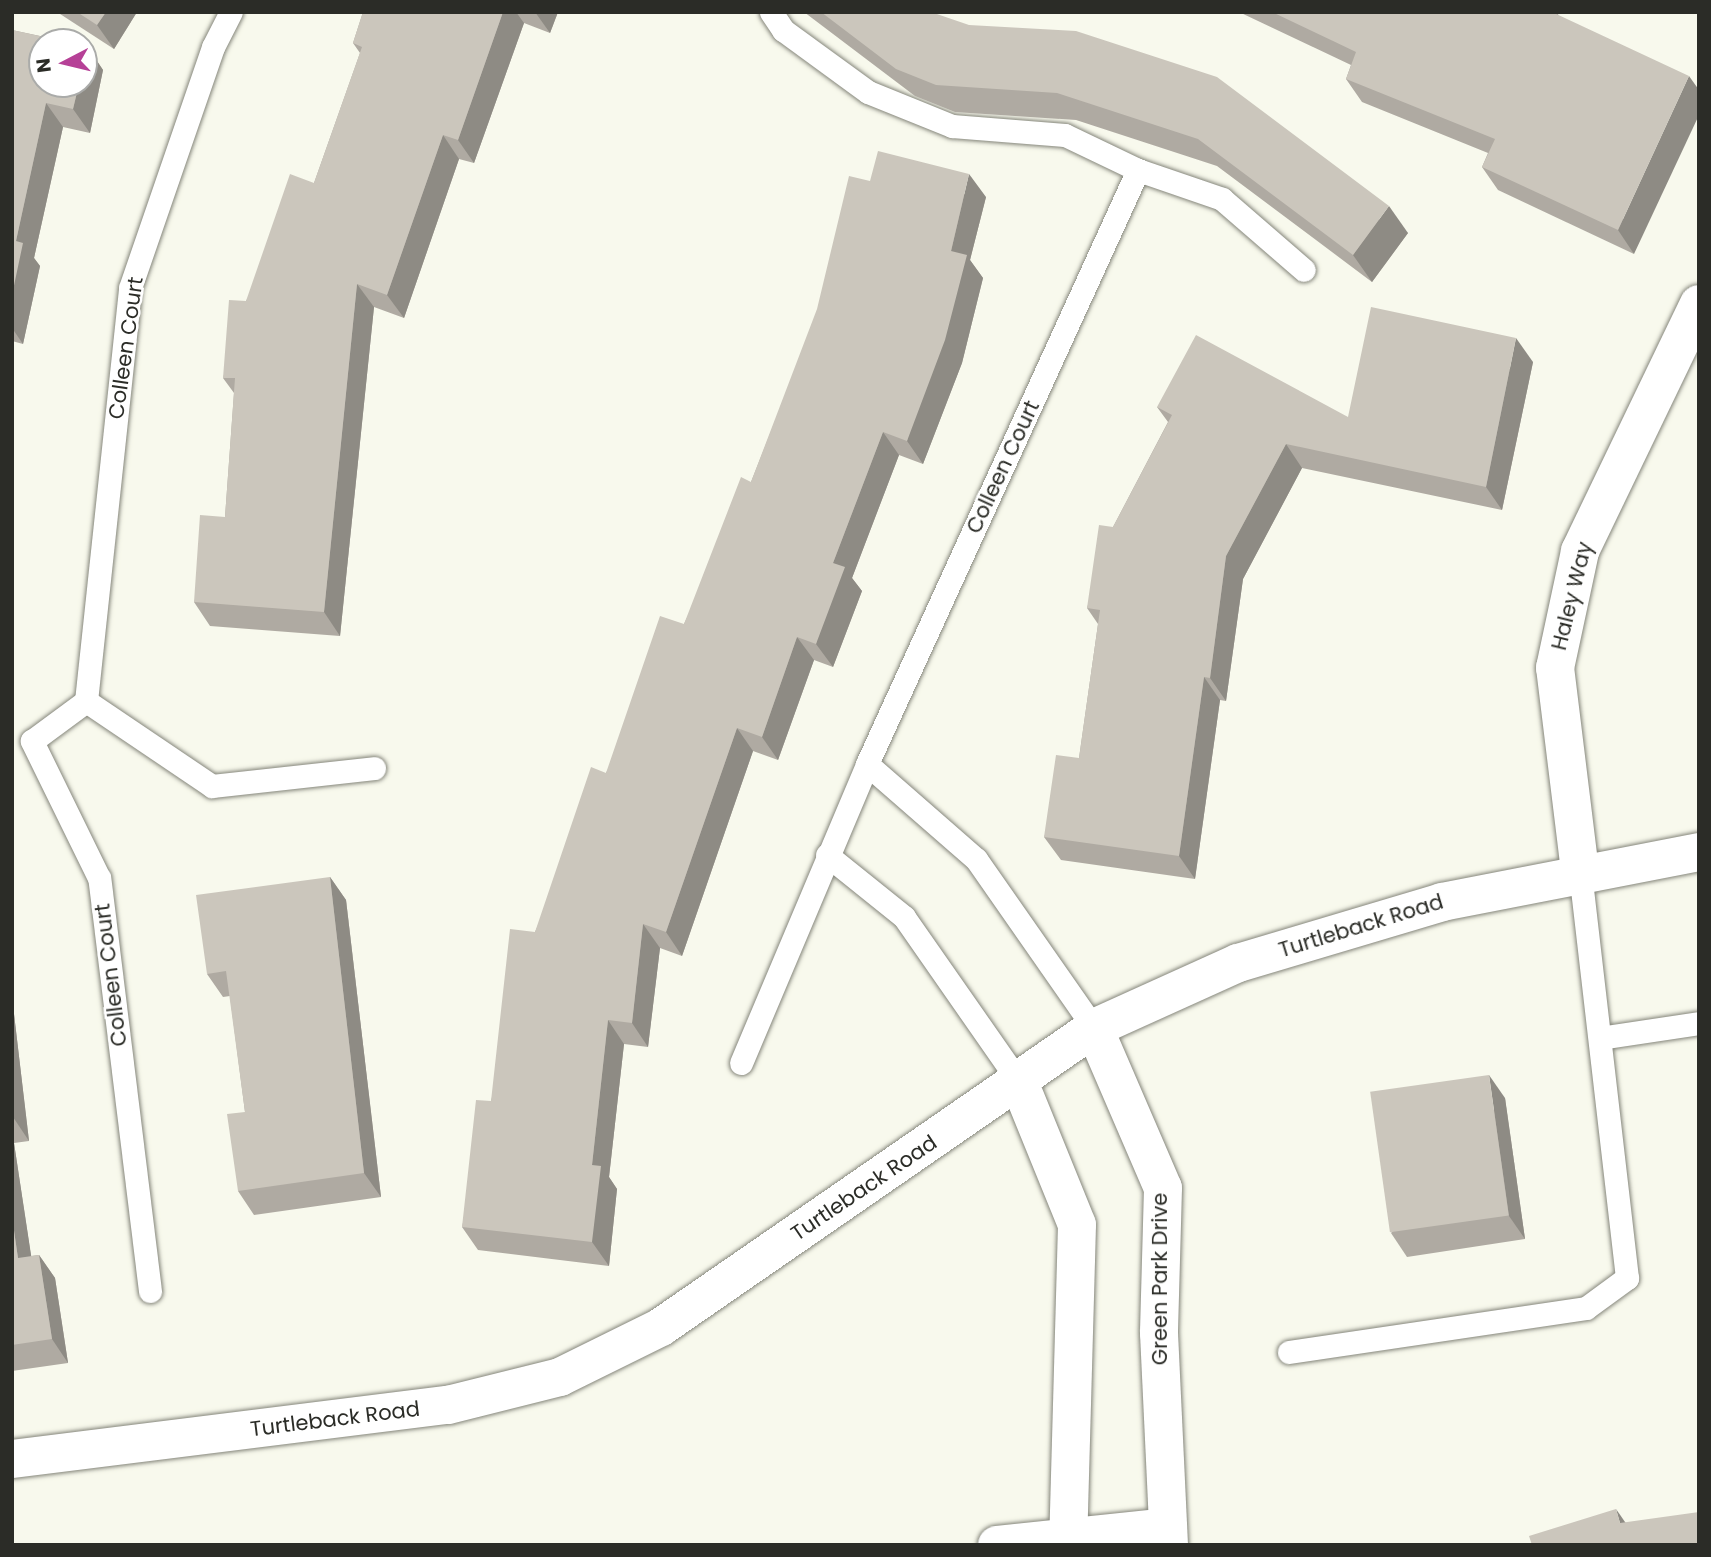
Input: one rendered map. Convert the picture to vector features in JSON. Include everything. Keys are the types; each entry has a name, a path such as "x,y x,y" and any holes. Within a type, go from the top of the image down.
{"street":[{"name":"Haley Way","path":"1580,871 1555,668 1580,551 1699,304"},
{"name":"Turtleback Road","path":"12,1459 448,1405 560,1377 661,1327 1094,1028 1238,963 1442,902 1580,871 1699,852"},
{"name":"Green Park Drive","path":"1094,1028 1163,1188 1159,1333 1168,1536"},
{"path":"1019,1082 1077,1225 1068,1540"},
{"path":"997,1545 1168,1536"}],"lane":[{"name":"Colleen Court","path":"150,1292 99,878 22,742 86,701 130,288 213,47 232,12"},
{"path":"771,12 783,30 868,92 952,126 1065,135 1138,170 1223,198 1304,270"},
{"name":"Colleen Court","path":"741,1063 867,764 1138,170"},
{"path":"86,701 212,786 374,768"},
{"path":"867,764 976,859 1094,1028"},
{"path":"827,855 904,917 1019,1082"},
{"path":"1289,1352 1586,1308 1627,1278 1580,871"},
{"path":"1600,1038 1699,1023"}],"building":[{"path":"77,12 106,12 97,25"},
{"path":"363,12 503,12 458,140 443,135 387,295 357,284 324,612 194,602 200,515 225,517 235,378 223,378 229,300 246,301 290,174 314,183 362,47 353,43"},
{"path":"821,12 931,12 969,25 1076,31 1217,77 1389,206 1353,255 1198,139 1057,93 936,85 896,69"},
{"path":"1272,12 1552,12 1689,76 1618,230 1482,167 1495,139 1346,79 1356,52"},
{"path":"12,30 28,33 28,98 76,98 73,109 46,103 16,241 23,243 12,295"},
{"path":"878,151 969,174 951,251 967,255 945,340 907,441 883,432 833,563 845,567 816,644 797,637 762,737 737,728 666,932 643,924 632,1023 608,1020 592,1165 601,1166 592,1242 462,1227 476,1100 491,1101 510,929 535,932 591,767 606,773 660,616 684,624 741,477 751,482 817,309 849,176 870,181"},
{"path":"1371,307 1516,338 1486,487 1286,444 1226,556 1210,678 1204,677 1179,856 1044,837 1056,755 1079,758 1100,610 1087,608 1099,525 1113,527 1172,415 1157,407 1196,335 1348,417"},
{"path":"330,877 364,1173 238,1191 227,1114 245,1112 226,971 207,974 196,895"},
{"path":"1489,1075 1509,1216 1390,1232 1370,1092"},
{"path":"12,1217 18,1258 39,1255 52,1339 12,1345"},
{"path":"1616,1509 1620,1523 1699,1512 1699,1545 1532,1545 1529,1536"}]}
